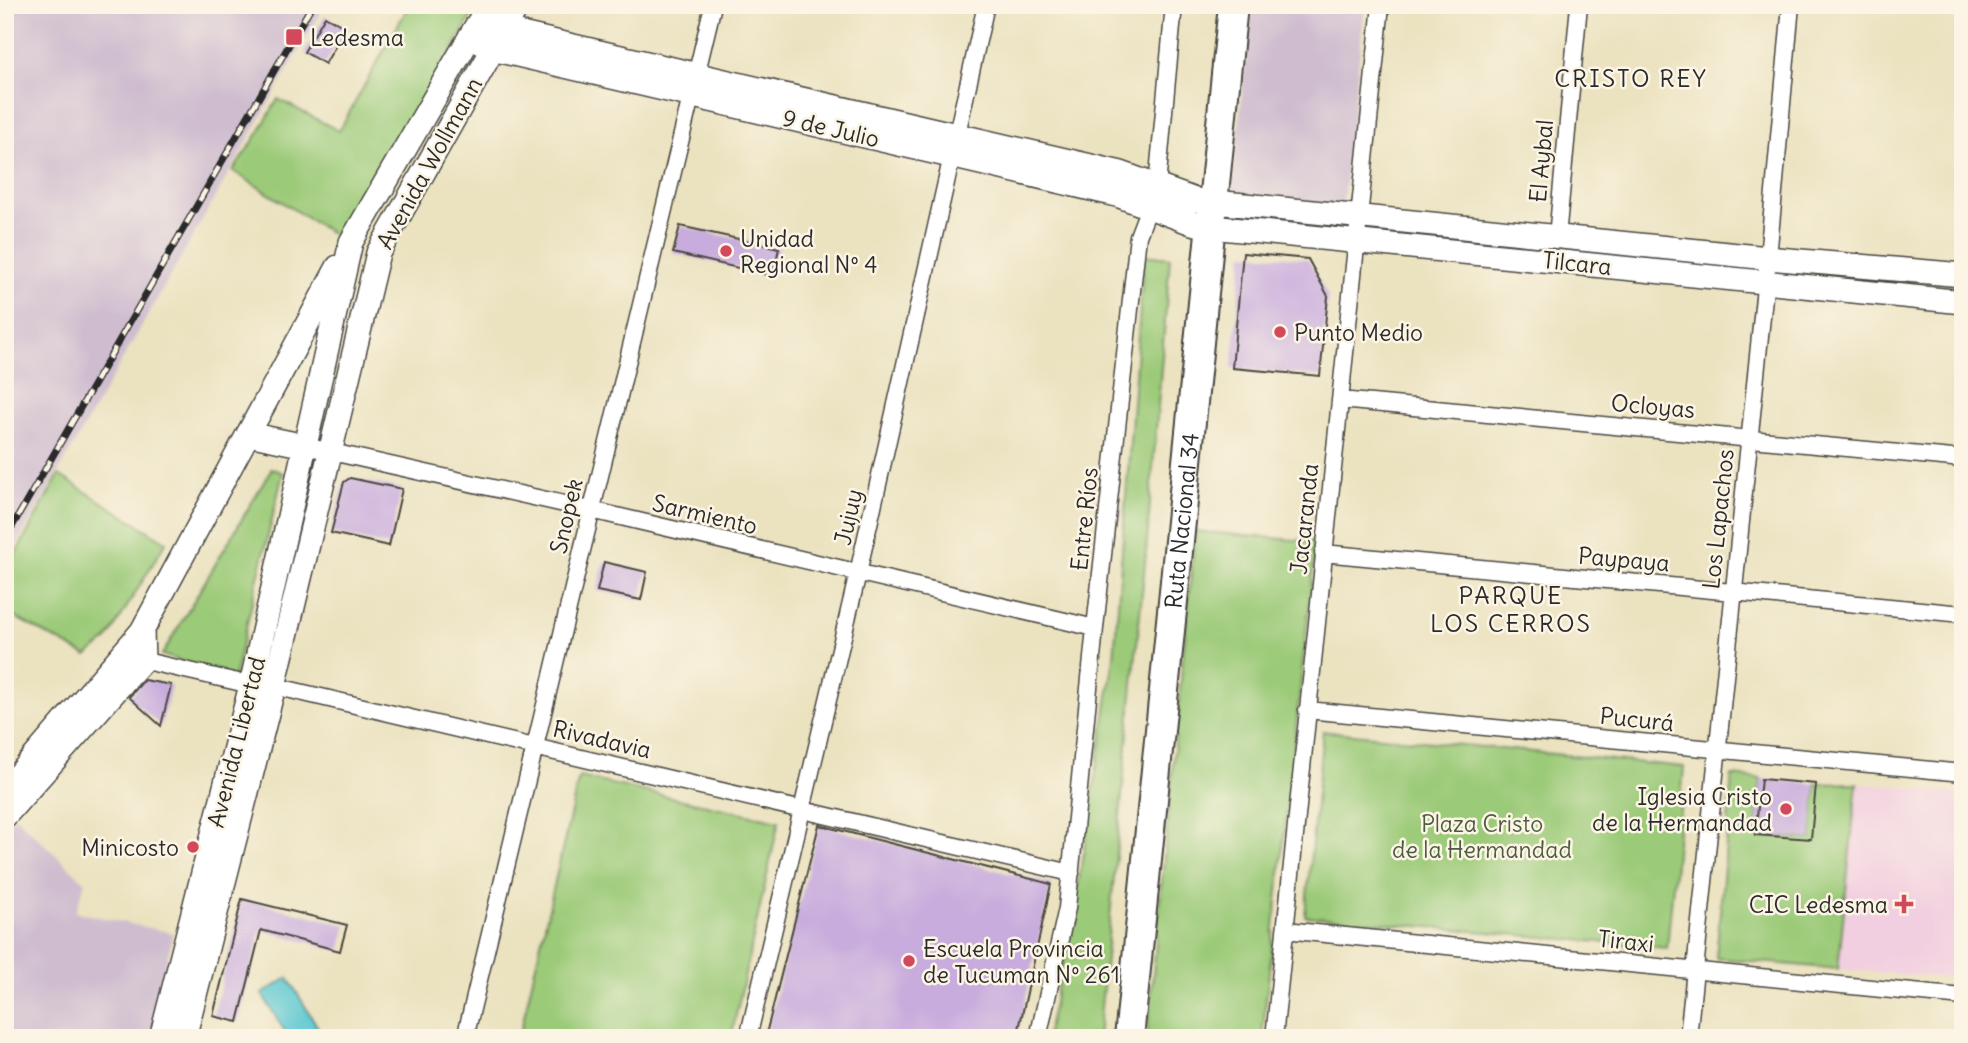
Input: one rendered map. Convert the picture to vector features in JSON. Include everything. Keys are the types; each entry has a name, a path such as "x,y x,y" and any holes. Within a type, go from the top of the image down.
{"highway":[{"name":"Ruta Nacional 34","path":"1129,1038 1203,213 1215,5"},
{"name":"Ruta Nacional 34","path":"1112,1038 1203,213 1233,5"}],"street":[{"name":"Avenida Wollmann","path":"331,452 378,253 518,5"},
{"name":"Snopek","path":"465,1038 713,5"},
{"name":"Jujuy","path":"748,1038 858,573 986,5"},
{"name":"Entre Ríos","path":"1038,1038 1067,908 1138,236 1153,196 1174,5"},
{"name":"Jacaranda","path":"1274,1038 1381,5"},
{"name":"El Aybal","path":"1557,237 1579,5"},
{"name":"Los Lapachos","path":"1688,1038 1766,282 1791,5"},
{"name":"Avenida Wollmann","path":"133,658 142,631 351,242 480,20"},
{"name":"9 de Julio","path":"480,20 498,39 954,145 1121,173 1153,196 1203,213"},
{"name":"Tilcara","path":"1203,213 1359,217 1962,275"},
{"name":"Tilcara","path":"1203,213 1356,241 1963,302"},
{"name":"Avenida Wollmann","path":"305,446 351,242"},
{"path":"1962,275 1963,267"},
{"name":"Ocloyas","path":"1339,400 1963,459"},
{"path":"248,434 305,446"},
{"name":"Sarmiento","path":"305,446 1095,628"},
{"name":"Avenida Libertad","path":"161,1038 251,685 305,446"},
{"name":"Avenida Libertad","path":"184,1038 331,452"},
{"name":"Paypaya","path":"1323,553 1963,614"},
{"path":"5,791 133,658"},
{"path":"5,816 133,658"},
{"name":"Rivadavia","path":"133,658 251,685 274,685 1071,873"},
{"name":"Pucurá","path":"1307,710 1963,774"},
{"name":"Tiraxi","path":"1285,930 1963,996"}],"shaded area":[{"path":"5,5 325,5 5,565"},
{"path":"1252,5 1365,5 1342,209 1231,195"},
{"name":"CIC Ledesma","path":"1857,783 1963,794 1963,979 1838,969"},
{"path":"15,817 85,882 75,912 173,933 150,1038 5,1038 5,828"}],"green space":[{"path":"401,5 478,5 342,240 233,171 278,99 339,131 407,9"},
{"path":"1144,255 1170,258 1146,553 1098,1038 1046,1038 1074,913 1114,658"},
{"path":"272,468 283,473 234,678 162,655"},
{"path":"59,475 166,542 107,640 87,656 5,612 5,573"},
{"path":"1195,531 1316,542 1262,1038 1147,1038"},
{"name":"Plaza Cristo de la Hermandad","path":"1323,731 1684,767 1667,948 1305,916"},
{"path":"1732,776 1761,779 1755,835 1811,839 1816,784 1857,783 1838,969 1716,958"},
{"path":"579,777 779,821 731,1038 519,1038"}],"water":[{"path":"288,978 320,1031 308,1038 289,1038 262,994"}],"building":[{"path":"325,16 346,28 325,64 304,52"},
{"name":"Unidad Regional Nº 4","path":"680,226 779,248 773,276 673,253"},
{"name":"Punto Medio","path":"1243,253 1308,259 1328,296 1320,376 1232,368"},
{"path":"350,478 402,489 389,546 331,533 344,482"},
{"path":"604,562 647,572 641,600 597,591"},
{"path":"144,680 171,685 161,726 129,697"},
{"name":"Iglesia Cristo de la Hermandad","path":"1761,779 1816,784 1811,839 1755,835"},
{"name":"Escuela Provincia de Tucuman Nº 261","path":"819,825 1051,884 1017,1038 765,1038"},
{"path":"242,899 347,925 340,951 261,930 238,1022 213,1016"}],"railway":[{"path":"5,539 312,5"}],"place":[{"name":"Ledesma","path":"294,37"},
{"name":"Unidad Regional Nº 4","path":"726,251"},
{"name":"Punto Medio","path":"1280,332"},
{"name":"Iglesia Cristo de la Hermandad","path":"1786,809"},
{"name":"Minicosto","path":"193,847"},
{"name":"CIC Ledesma","path":"1904,904"},
{"name":"Escuela Provincia de Tucuman Nº 261","path":"909,961"}],"district":[{"name":"CRISTO REY","path":"1631,78"},
{"name":"PARQUE LOS CERROS","path":"1511,609"}]}
